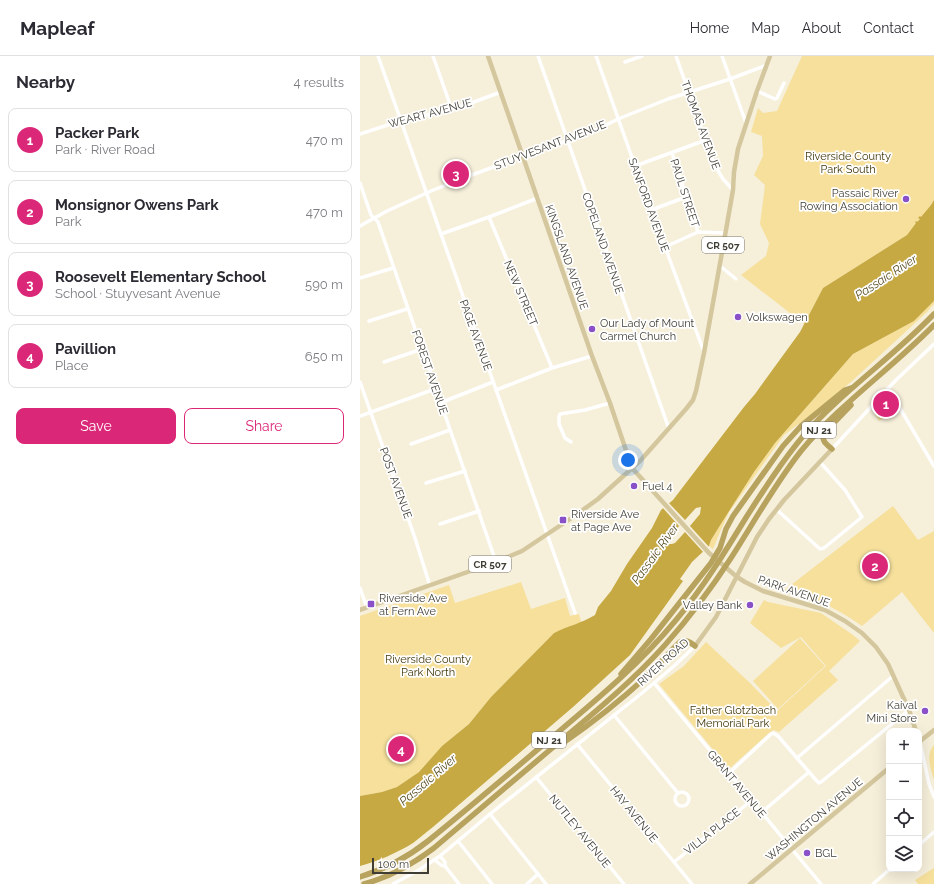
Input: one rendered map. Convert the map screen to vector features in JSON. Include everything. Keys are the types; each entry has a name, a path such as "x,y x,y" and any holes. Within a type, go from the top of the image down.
{"highway":[{"name":"NJ 21","path":"360,877 385,868 420,848 630,670 669,629 686,608 724,554 770,480 794,447 822,416 900,347 934,314"},
{"name":"NJ 21","path":"364,884 398,871 425,854 610,699 646,665 684,624 719,577 777,485 809,442 838,412 915,344 934,325"},
{"path":"832,449 824,442 824,433 895,362"},
{"path":"600,697 651,639 714,557 720,548 726,529 733,516 783,446 801,426 845,390 855,386"},
{"path":"532,765 605,712 646,677 680,642 685,640 695,646"}],"main road":[{"name":"KINGSLAND AVENUE","path":"488,56 632,468 709,553"},
{"name":"CR 507","path":"360,610 496,562 522,551 598,499 632,468 681,416 692,400 697,387 726,233 737,154 757,90 770,56"},
{"name":"RIVER ROAD","path":"695,646 716,617 762,528 776,509 832,449"},
{"name":"PARK AVENUE","path":"709,553 745,582 763,591 825,610 845,621 862,633 876,647 888,664 909,710 915,728"},
{"path":"922,739 934,730"},
{"name":"WASHINGTON AVENUE","path":"750,884 886,771"}],"street":[{"name":"PAGE AVENUE","path":"378,56 575,613"},
{"path":"433,56 452,110"},
{"name":"COPELAND AVENUE","path":"538,56 669,429"},
{"name":"SANFORD AVENUE","path":"596,56 704,353"},
{"path":"625,62 642,56"},
{"name":"THOMAS AVENUE","path":"676,56 714,164 723,179 733,190"},
{"path":"722,56 746,123"},
{"name":"STUYVESANT AVENUE","path":"360,226 387,211 461,179 568,141 596,130 618,119 668,100 767,65"},
{"path":"757,90 775,100 784,83"},
{"name":"WEART AVENUE","path":"360,134 400,121 452,110 501,92"},
{"path":"635,166 706,140"},
{"name":"PAUL STREET","path":"672,153 698,232"},
{"name":"FOREST AVENUE","path":"360,183 371,215 378,222 496,562"},
{"path":"651,210 686,197"},
{"path":"440,234 538,198"},
{"name":"NEW STREET","path":"489,217 552,368"},
{"path":"665,247 698,232 726,233"},
{"path":"720,266 736,279"},
{"path":"360,278 393,268"},
{"path":"369,321 407,309"},
{"name":"RIVER ROAD","path":"832,449 888,388 934,344"},
{"path":"384,362 422,349"},
{"path":"496,390 552,368 592,356"},
{"name":"POST AVENUE","path":"360,382 415,538 430,586"},
{"path":"440,403 493,382"},
{"path":"888,388 934,466"},
{"path":"360,416 435,389"},
{"path":"571,442 565,438 559,424 560,414 586,410 610,403"},
{"path":"411,444 450,430"},
{"path":"776,509 820,549 824,548 862,517 845,490 820,462"},
{"path":"426,483 465,471"},
{"path":"440,524 479,511"},
{"path":"360,588 367,608"},
{"name":"RIVER ROAD","path":"393,884 410,876 435,860 490,814 654,683 695,646"},
{"path":"797,758 893,676"},
{"name":"GRANT AVENUE","path":"654,683 728,774 821,884"},
{"path":"728,774 773,733 778,736 819,783 909,710"},
{"path":"614,715 678,793"},
{"name":"HAY AVENUE","path":"577,744 692,884"},
{"path":"922,754 929,784 934,797"},
{"path":"761,813 809,772"},
{"name":"NUTLEY AVENUE","path":"536,777 624,884"},
{"name":"VILLA PLACE","path":"674,862 751,801"},
{"path":"490,814 546,884"},
{"path":"922,842 934,832"},
{"path":"458,841 492,884"},
{"path":"440,856 445,862 445,866 459,884"},
{"path":"435,860 441,866 445,866"},
{"path":"873,884 887,872"},
{"path":"527,884 538,874"}],"green space":[{"name":"Riverside County Park South","path":"802,56 934,56 934,200 907,235 823,288 804,324 741,275 766,256 769,243 760,224 765,185 754,175 763,156 762,136 751,132 758,108 763,113 777,111"},
{"path":"934,301 934,304 927,312 852,381 784,435 729,512 713,549 709,546 711,540 754,472 775,443 853,354 914,321"},
{"path":"888,397 896,410 879,421 873,411 885,398"},
{"path":"893,506 918,540 934,531 934,633 902,592 862,626 854,620 822,603 805,597 782,592"},
{"name":"Riverside County Park North","path":"521,582 531,609 565,598 570,616 579,614 581,622 554,633 491,697 469,724 442,746 419,772 397,787 382,792 360,796 360,616 449,585 455,603"},
{"name":"Father Glotzbach Memorial Park","path":"764,600 821,613 860,641 829,671 838,680 779,732 774,730 769,733 729,769 659,684 684,666 706,642 750,683 777,711 826,666 801,637 781,648 750,623"},
{"path":"800,638 825,666 778,709 753,681"},
{"path":"934,745 934,780 929,758 931,749"},
{"path":"934,868 934,884 918,884 915,880"}],"water":[{"name":"Passaic River","path":"934,200 934,301 914,321 853,354 775,443 754,472 711,540 709,546 692,562 680,579 683,581 630,655 573,707 416,841 374,862 360,866 360,796 382,792 397,787 419,772 442,746 469,724 491,697 554,633 595,615 598,607 611,591 627,564 652,528 661,510 673,500 755,394 800,332 823,288 907,235 916,223 915,222 920,219 918,218 920,216 921,217"}],"pier":[{"path":"668,502 685,520 696,508 701,507 700,514 690,526 710,548 704,553 685,532 675,543 668,544 669,538 679,526 662,507"}],"place":[{"name":"Roosevelt Elementary School","path":"456,174"},
{"name":"Passaic River Rowing Association","path":"906,199"},
{"name":"Volkswagen","path":"738,317"},
{"name":"Our Lady of Mount Carmel Church","path":"592,329"},
{"name":"Packer Park","path":"886,404"},
{"name":"Fuel 4","path":"634,486"},
{"name":"Riverside Ave at Page Ave","path":"563,520"},
{"name":"Monsignor Owens Park","path":"875,566"},
{"name":"Riverside Ave at Fern Ave","path":"371,604"},
{"name":"Valley Bank","path":"750,605"},
{"name":"Kaival Mini Store","path":"925,711"},
{"name":"Pavillion","path":"401,749"},
{"name":"BGL","path":"807,853"}]}
